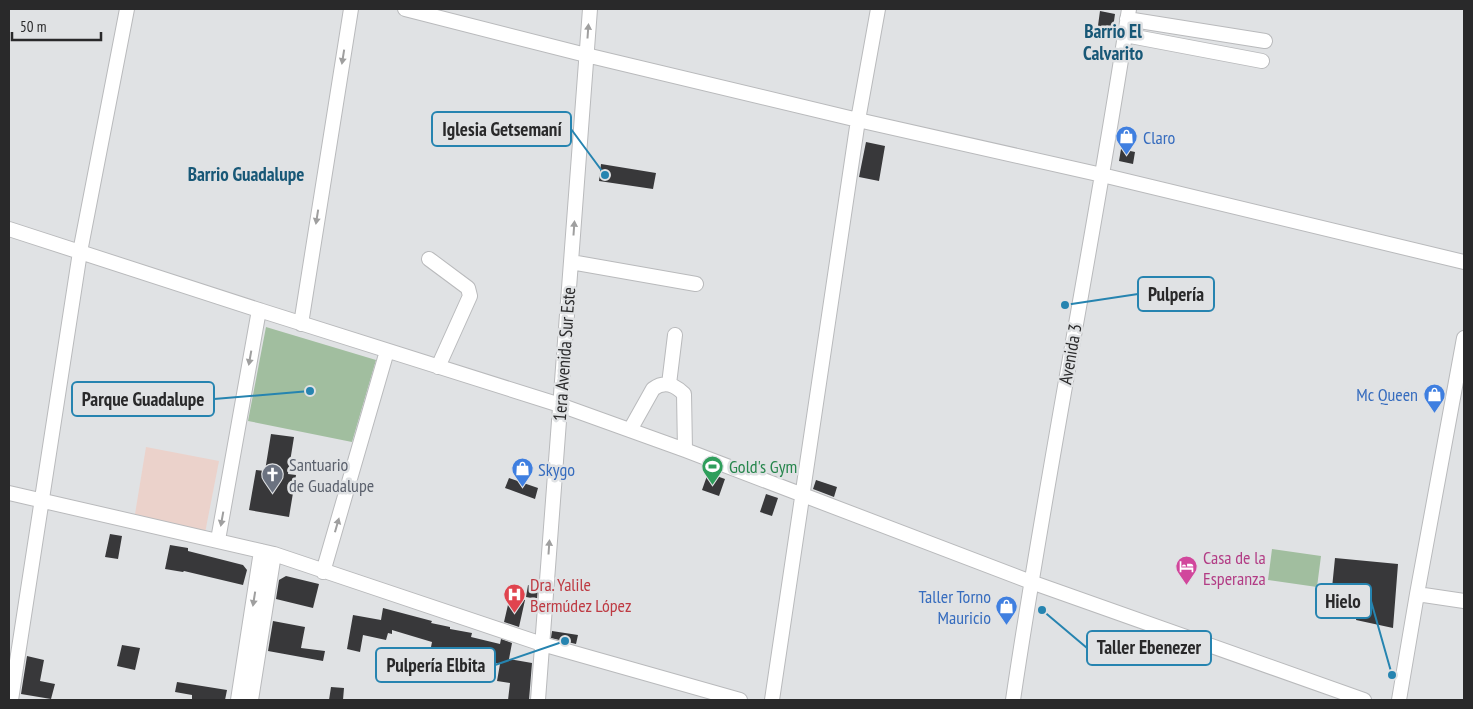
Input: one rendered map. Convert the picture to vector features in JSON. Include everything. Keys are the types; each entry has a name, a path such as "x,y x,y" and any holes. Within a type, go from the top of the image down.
{"street":[{"path":"11,700 80,252 127,9"},
{"path":"300,324 351,9"},
{"path":"405,9 586,55 858,120 1102,175 1464,262"},
{"name":"1era Avenida Sur Este","path":"538,700 590,9"},
{"path":"772,700 858,120 878,9"},
{"path":"1128,14 1265,41"},
{"name":"Avenida 3","path":"1013,700 1030,582 1102,175 1128,14"},
{"path":"1125,35 1262,60"},
{"path":"9,229 300,324 560,405 803,494 1030,582 1364,700"},
{"path":"429,260 468,288 470,292 470,296 438,367"},
{"path":"571,262 696,284"},
{"path":"218,540 259,310"},
{"path":"669,384 675,335"},
{"path":"1399,700 1464,338"},
{"path":"323,572 387,351"},
{"path":"630,430 653,389 659,385 669,384 678,388 684,394 685,450"},
{"path":"9,493 218,540 267,553 542,644 740,700"},
{"path":"238,700 267,553"},
{"path":"251,700 267,553"},
{"path":"1417,594 1464,601"}],"shaded area":[{"path":"146,447 219,461 205,533 135,514"}],"green space":[{"path":"266,327 376,360 352,442 248,421"},
{"path":"1272,549 1321,556 1317,587 1268,580"}],"building":[{"path":"1100,11 1115,14 1112,35 1097,33"},
{"path":"866,142 885,146 879,181 859,177"},
{"name":"Claro","path":"1121,149 1135,152 1133,164 1119,161"},
{"path":"601,164 656,173 653,189 599,181"},
{"name":"Santuario de Guadalupe","path":"271,434 294,437 288,474 296,475 289,517 249,510 256,470 265,471"},
{"name":"Gold's Gym","path":"708,473 725,479 719,496 702,490"},
{"name":"Skygo","path":"509,478 538,488 535,499 505,488"},
{"path":"816,480 837,487 834,497 813,489"},
{"path":"766,494 778,498 772,516 760,512"},
{"path":"110,534 122,536 118,559 105,557"},
{"path":"170,545 188,548 188,551 243,565 247,570 243,585 184,571 165,569"},
{"path":"1335,558 1398,564 1393,628 1356,620 1360,592 1332,588"},
{"path":"286,576 319,584 313,608 276,599 279,580"},
{"path":"528,585 538,587 537,599 526,597"},
{"name":"Dra. Yalile Bermúdez López","path":"510,596 525,600 519,627 504,622"},
{"path":"383,608 432,621 431,623 450,627 450,629 472,633 471,637 500,644 501,639 512,643 509,659 532,663 529,700 508,700 510,683 497,681 500,664 478,659 476,671 467,669 468,662 453,659 454,652 431,647 432,642 392,630 392,634 388,633 386,640 363,635 360,652 347,649 353,615 381,620"},
{"path":"273,621 305,627 301,648 325,651 323,661 268,651"},
{"path":"552,631 578,635 576,644 551,638"},
{"path":"122,645 140,648 135,670 117,666"},
{"path":"27,656 44,660 40,681 55,684 51,699 21,694"},
{"path":"177,682 227,690 225,700 192,700 192,695 175,692"},
{"path":"331,687 344,688 343,700 329,700"}],"place":[{"name":"Claro","path":"1127,156"},
{"name":"Iglesia Getsemaní","path":"605,175"},
{"name":"Pulpería","path":"1065,305"},
{"name":"Parque Guadalupe","path":"310,391"},
{"name":"Mc Queen","path":"1434,413"},
{"name":"Gold's Gym","path":"713,485"},
{"name":"Skygo","path":"522,488"},
{"name":"Santuario de Guadalupe","path":"273,493"},
{"name":"Casa de la Esperanza","path":"1187,586"},
{"name":"Taller Ebenezer","path":"1042,610"},
{"name":"Dra. Yalile Bermúdez López","path":"514,613"},
{"name":"Taller Torno Mauricio","path":"1007,625"},
{"name":"Pulpería Elbita","path":"565,641"},
{"name":"Hielo","path":"1392,675"}],"district":[{"name":"Barrio El Calvarito","path":"1113,42"},
{"name":"Barrio Guadalupe","path":"246,174"}]}
